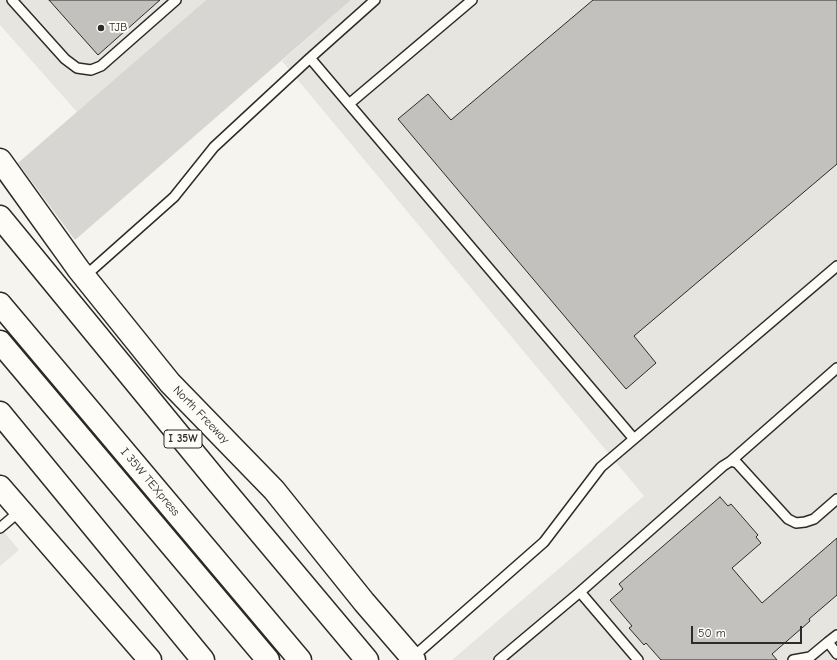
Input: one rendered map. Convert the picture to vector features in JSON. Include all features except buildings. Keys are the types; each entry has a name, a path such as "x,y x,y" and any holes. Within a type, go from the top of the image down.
{"main road":[{"name":"North Freeway","path":"0,160 84,277 170,383 274,490 364,602 413,659"},
{"name":"I 35W","path":"0,217 216,480 367,660"},
{"name":"I 35W TEXpress","path":"0,304 300,660"},
{"name":"I 35W TEXpress","path":"0,342 268,660"},
{"path":"0,413 10,437 203,660"},
{"path":"0,487 150,660"}],"lane":[{"path":"12,0 65,59 77,68 91,70 102,66 176,0"},
{"path":"84,277 174,197 214,147 375,0"},
{"path":"349,104 472,0"},
{"path":"310,58 634,440"},
{"path":"413,659 544,542 601,467 837,266"},
{"path":"499,660 580,592 837,368"},
{"path":"731,461 737,463 788,519 796,523 814,519 837,499"},
{"path":"0,528 20,511"},
{"path":"580,592 638,660"},
{"path":"792,660 809,659 837,635"},
{"path":"828,642 837,654"}],"shaded area":[{"path":"0,0 206,0 77,112 0,25"},
{"path":"206,0 351,0 75,240 18,163"},
{"path":"351,0 837,0 837,657 833,660 452,660 644,496 282,61"},
{"path":"0,527 19,550 0,566"}],"place":[{"name":"TJB","path":"101,28"}]}
